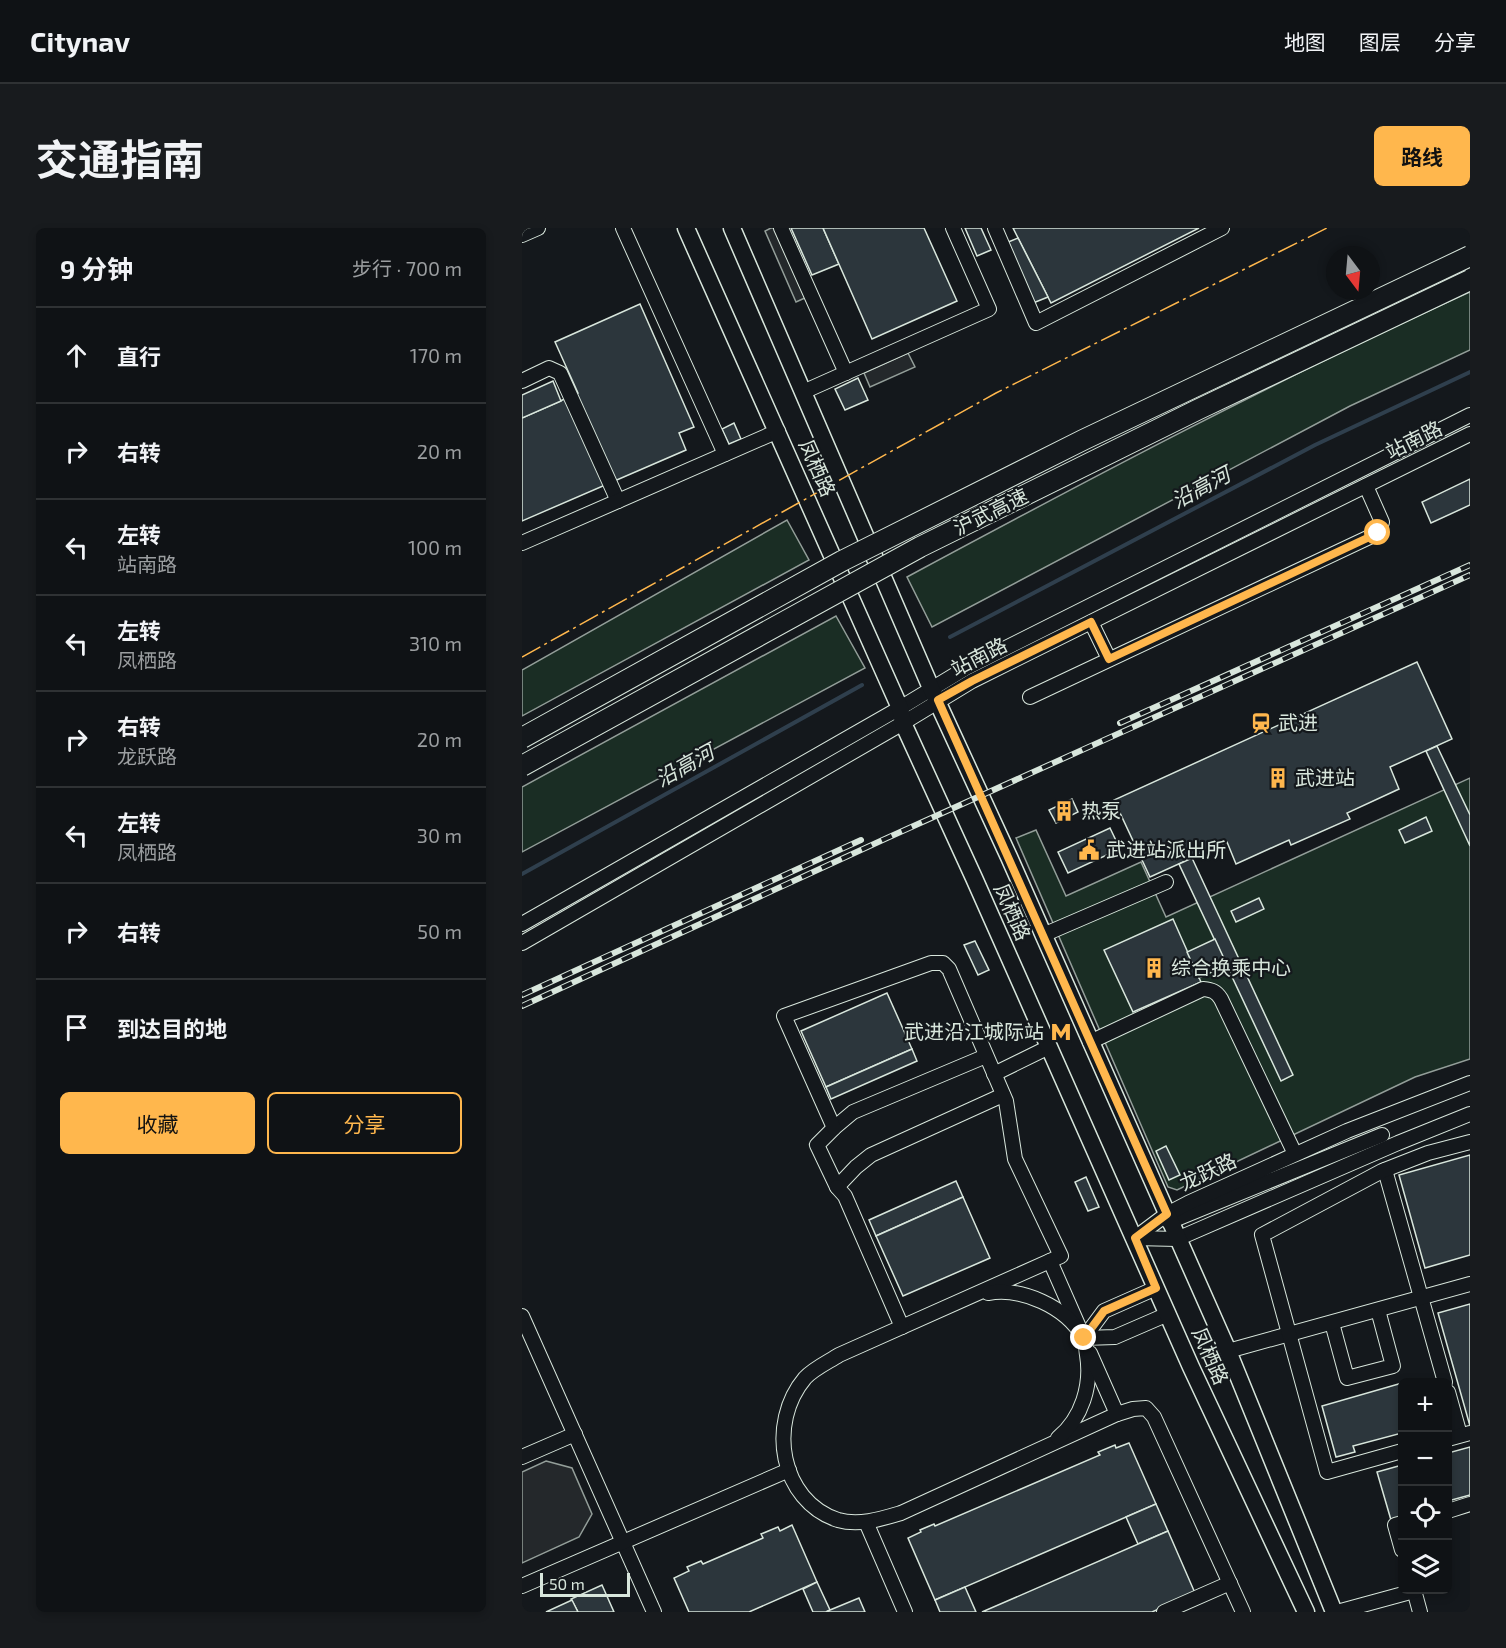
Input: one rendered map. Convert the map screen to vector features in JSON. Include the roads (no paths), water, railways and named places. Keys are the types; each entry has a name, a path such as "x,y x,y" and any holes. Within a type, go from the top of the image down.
{"highway":[{"name":"沪武高速","path":"522,738 842,561 1094,435 1470,256"},
{"name":"沪武高速","path":"522,766 920,547 1197,410 1470,280"}],"main road":[{"name":"凤栖路","path":"686,228 778,431 1156,1288 1305,1612"},
{"name":"凤栖路","path":"732,228 935,694 1228,1351 1335,1612"}],"street":[{"path":"522,235 538,228"},
{"path":"623,228 725,454"},
{"path":"781,228 846,373"},
{"path":"803,392 989,309 953,228"},
{"path":"994,228 1036,323 1222,228"},
{"path":"522,381 549,368 560,373 618,501"},
{"name":"站南路","path":"522,944 902,715 987,657 1470,415"},
{"path":"522,543 778,431"},
{"name":"站南路","path":"935,694 972,681 1470,434"},
{"path":"1030,697 1378,533 1382,522 1366,486"},
{"path":"1091,622 1109,659"},
{"name":"站南路","path":"522,924 902,715"},
{"path":"1043,935 1166,882"},
{"path":"834,1128 784,1016 931,963 943,963 949,969 1006,1101 1016,1159 1060,1256 839,1355 806,1377 791,1399 783,1421 783,1448 789,1470 799,1492 813,1507 839,1520 873,1522 901,1512 1117,1414 1133,1408 1146,1408 1154,1417 1243,1612"},
{"path":"1090,1042 1203,989 1217,993 1295,1154"},
{"path":"994,1074 1049,1047"},
{"path":"902,1327 845,1196 837,1187 817,1145 853,1112 986,1056"},
{"name":"龙跃路","path":"1168,1218 1188,1203 1295,1154 1470,1083"},
{"path":"837,1187 871,1155 1003,1095"},
{"path":"1135,1238 1177,1239 1470,1114"},
{"path":"1135,1238 1168,1218 1382,1135"},
{"path":"1398,1452 1327,1472 1262,1235 1385,1170 1428,1153 1470,1142"},
{"path":"1385,1170 1444,1378"},
{"path":"1050,1261 1117,1414"},
{"path":"1228,1351 1470,1284"},
{"path":"1084,1338 1104,1311 1156,1288"},
{"path":"971,1296 997,1291 1019,1293 1047,1304 1068,1319 1084,1338 1088,1360 1088,1381 1081,1408 1069,1429 1050,1445"},
{"path":"1332,1323 1347,1378 1393,1366 1378,1310"},
{"path":"1084,1338 1115,1337 1168,1314"},
{"path":"522,1316 654,1612"},
{"path":"1452,1408 1459,1436"},
{"path":"522,1457 575,1434"},
{"path":"522,1586 789,1470"},
{"path":"1452,1510 1470,1504"},
{"path":"866,1522 905,1612"},
{"path":"1164,1612 1230,1583"},
{"path":"1335,1612 1400,1594"},
{"path":"1415,1594 1420,1612"}],"waterway":[{"name":"沿高河","path":"950,637 1315,445 1470,372"},
{"name":"沿高河","path":"522,874 862,685"}],"railway":[{"path":"1120,723 1470,565"},
{"path":"522,1006 887,838 1470,575"},
{"path":"522,995 861,840"}],"place":[{"name":"武进","path":"1261,723"},
{"name":"武进站","path":"1278,778"},
{"name":"热泵","path":"1064,811"},
{"name":"武进站派出所","path":"1089,850"},
{"name":"综合换乘中心","path":"1154,968"},
{"name":"武进沿江城际站","path":"1061,1032"}]}
